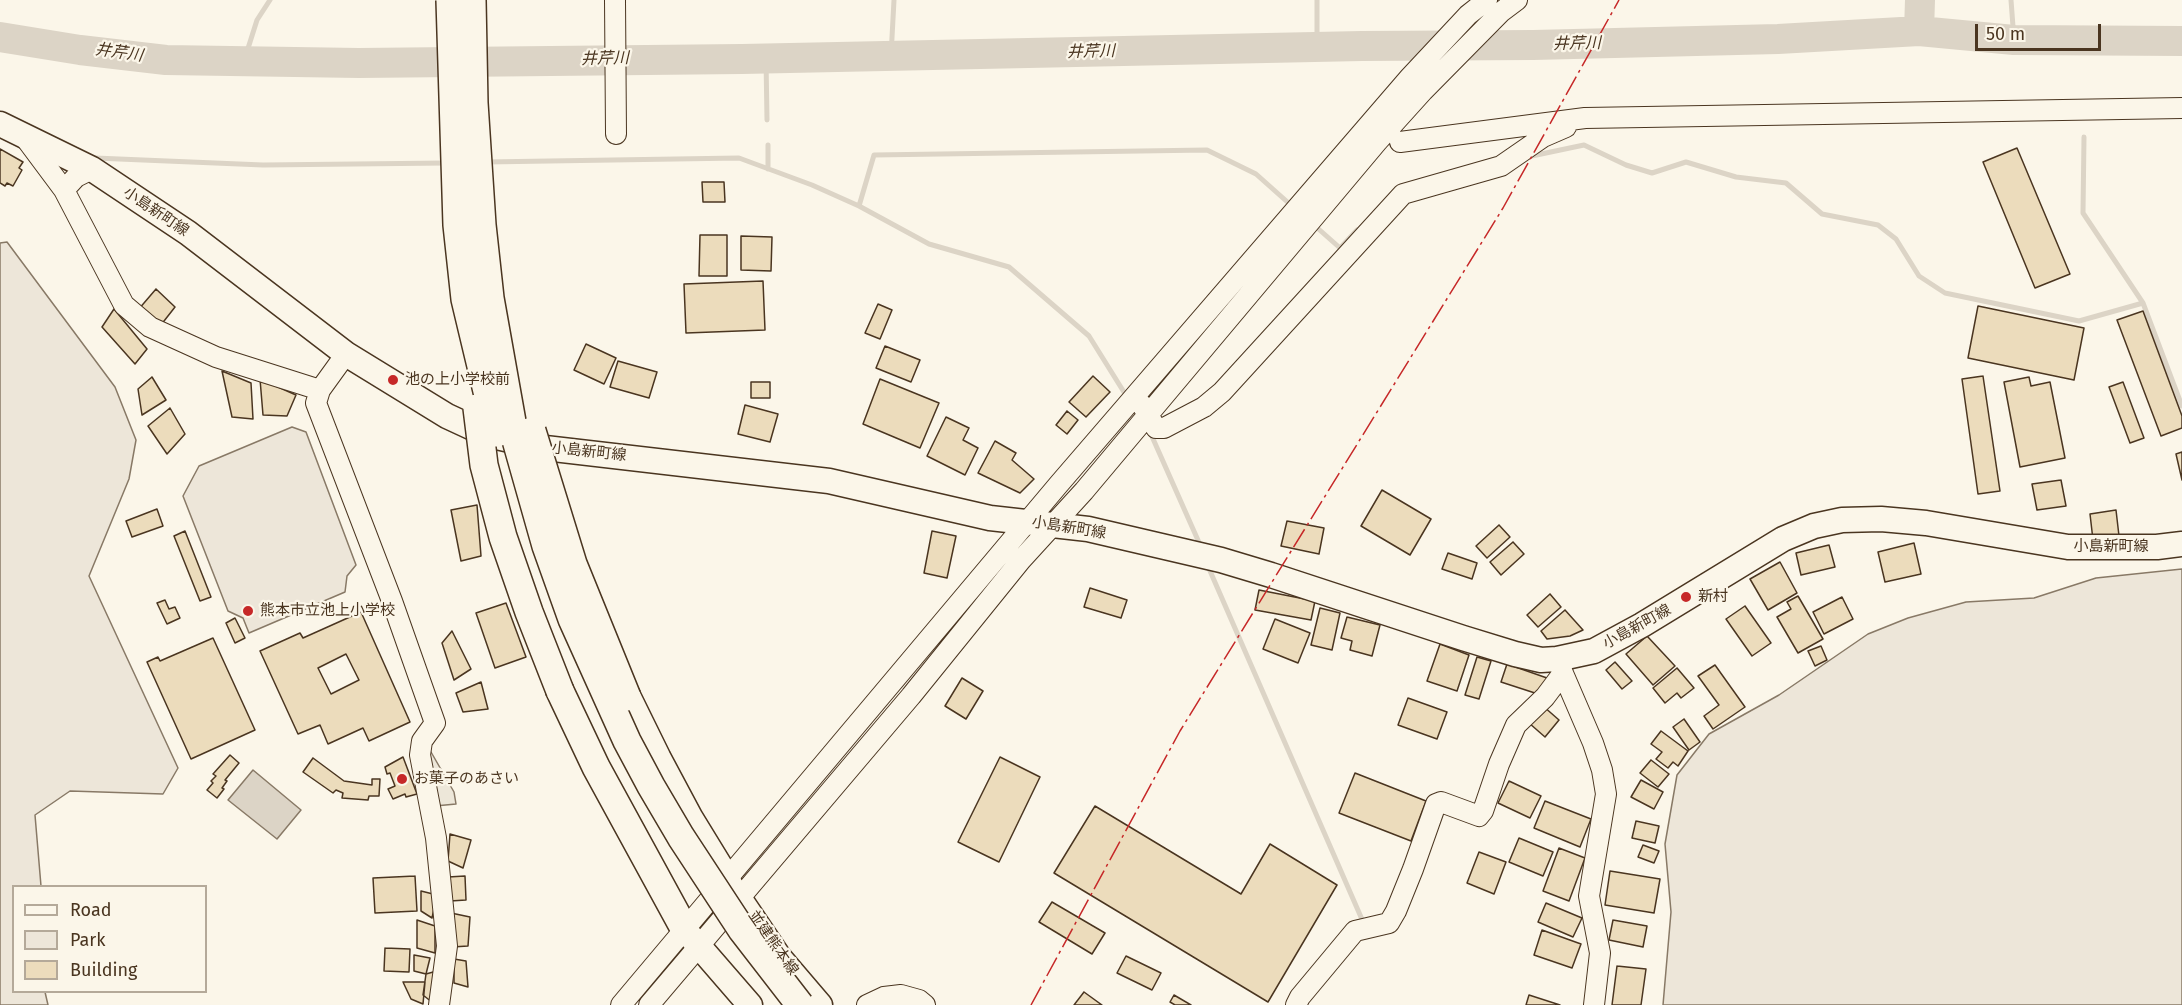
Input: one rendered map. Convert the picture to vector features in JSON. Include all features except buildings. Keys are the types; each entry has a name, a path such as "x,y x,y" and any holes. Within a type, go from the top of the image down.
{"highway":[{"path":"450,0 457,225 546,546 572,619 627,741 657,796 742,930 800,1005"},
{"path":"472,0 474,103 482,225 477,298 484,465 507,548 560,691 596,767 692,938"},
{"path":"477,298 573,564 627,697 673,788 734,889"},
{"path":"477,298 509,484 531,552 584,690 627,776 667,848 727,940 778,1005"}],"main road":[{"name":"小島新町線","path":"0,124 92,169 188,233 346,354 447,416 488,435 545,448 829,481 990,518 1088,529 1221,560 1515,654 1560,666 1642,625 1783,540 1814,526 1842,520 1881,519 1926,523 2068,547 2182,544"},
{"name":"並建熊本線","path":"734,889 779,957 820,1005"},
{"path":"692,938 750,1005"}],"street":[{"path":"734,889 1027,521 1410,77 1468,15 1487,0"},
{"path":"640,983 652,1001 692,938 903,705 1021,560 1055,525 1377,142 1423,91 1501,12 1517,0"},
{"path":"615,1 616,134"},
{"path":"1400,142 1585,118 2182,108"},
{"path":"1137,395 1156,428 1164,428 1204,407 1222,392 1403,194 1501,166 1542,137 1585,118"},
{"path":"23,135 64,190 124,305 150,327 216,357 320,390"},
{"path":"64,190 76,177 92,169"},
{"path":"346,354 320,390 316,403 392,601 435,723 422,741 420,755 436,838 447,946 439,1005"},
{"path":"1296,1005 1300,997 1355,931 1389,923 1413,869 1436,804 1441,802 1479,816 1483,811 1498,764 1516,725 1545,698 1560,666"},
{"path":"1560,666 1593,742 1602,770 1606,795 1589,896 1600,953 1594,1005"},
{"path":"621,1005 640,983 692,938"},
{"path":"867,1005 884,997 900,995 919,1000 925,1005"}],"green space":[{"path":"7,242 115,387 136,440 129,479 89,576 178,768 163,794 70,791 35,815 41,885 12,885 12,993 45,993 48,1005 0,1005 0,243"},
{"path":"292,427 306,432 356,565 347,576 345,592 249,633 243,618 228,611 183,496 199,466"},
{"path":"2182,569 2182,1005 1663,1005 1671,912 1665,844 1677,775 1709,734 1779,695 1868,634 1908,618 1966,602 2034,598 2096,578"}],"shaded area":[{"path":"428,750 454,792 456,804 435,806"},
{"path":"253,770 301,810 277,839 228,800"}],"waterway":[{"path":"244,61 257,20 270,0"},
{"path":"891,56 894,0"},
{"path":"1317,0 1317,47"},
{"path":"1919,31 1920,0"},
{"path":"2011,0 2014,40"},
{"name":"井芹川","path":"0,37 80,50 166,60 359,63 742,59 1362,46 1533,45 1778,39 1919,31 2014,40 2182,41"},
{"path":"766,59 767,120"},
{"path":"2084,137 2083,213 2143,303"},
{"path":"768,145 768,169"},
{"path":"1527,157 1584,145 1626,165 1652,173 1686,162 1736,177 1786,183 1822,214 1878,225 1896,239 1919,276 1945,293 2079,321 2143,303 2182,406"},
{"path":"859,206 874,155 1207,150 1256,174 1293,207"},
{"path":"90,160 95,158 263,165 446,163"},
{"path":"486,162 739,158 812,185 859,206 929,244 1009,267 1089,336 1127,397"},
{"path":"1314,225 1340,248 1357,230"},
{"path":"1150,432 1201,547"},
{"path":"1207,564 1364,924"}],"power":[{"path":"1031,1005 1180,731 1503,208 1619,0"}],"place":[{"name":"池の上小学校前","path":"393,380"},
{"name":"新村","path":"1686,597"},
{"name":"熊本市立池上小学校","path":"248,611"},
{"name":"お菓子のあさい","path":"402,779"}]}
